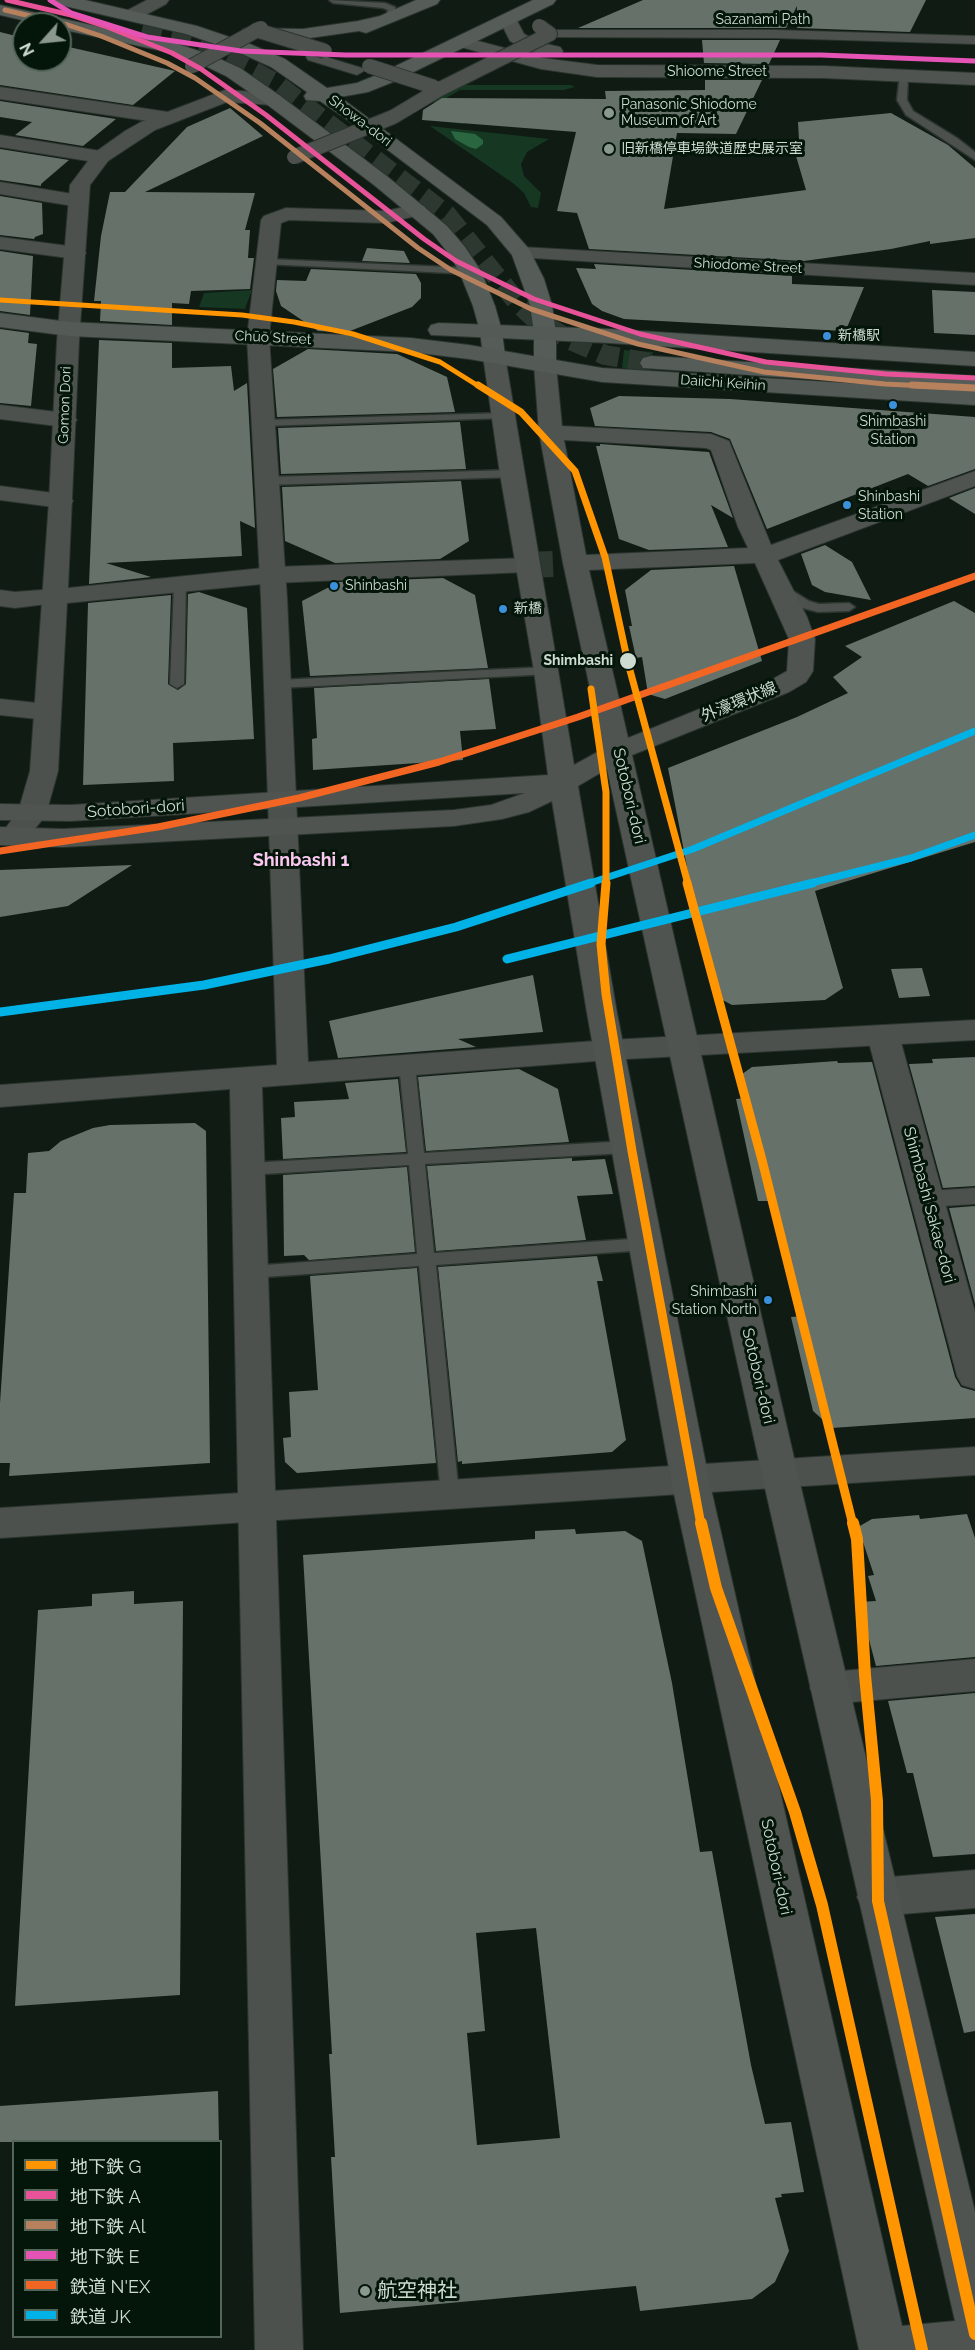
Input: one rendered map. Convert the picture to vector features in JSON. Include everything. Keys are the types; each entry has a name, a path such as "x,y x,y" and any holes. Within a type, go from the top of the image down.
{"highway":[{"name":"Chūō Street","path":"0,307 69,322"},
{"name":"Chūō Street","path":"0,320 259,330 491,331 543,334"},
{"name":"Chūō Street","path":"259,330 411,345 494,356 545,366"},
{"path":"543,334 975,359"},
{"name":"Daiichi Keihin","path":"545,366 635,377 975,398"}],"main road":[{"name":"Showa-dori","path":"62,0 132,15 219,38 278,63 359,119 494,221 522,253 533,279 543,334 545,366"},
{"path":"272,99 263,85 265,73 278,63 431,0"},
{"path":"272,99 326,95 362,75 463,42 546,0"},
{"path":"1,8 141,33"},
{"path":"1,8 172,48 205,59 233,72 272,99 440,230 458,251 470,271 491,331 494,356"},
{"path":"132,15 198,23 263,35 321,32 388,19"},
{"name":"Shioome Street","path":"508,19 516,37 525,43 552,51 856,53 975,59"},
{"name":"Shioome Street","path":"463,42 541,63 597,71 903,75 975,79"},
{"path":"359,119 354,110 354,99 362,75"},
{"name":"Sotobori-dori","path":"494,356 609,1050 690,1480 883,2350"},
{"path":"651,363 975,383"},
{"name":"Sotobori-dori","path":"545,366 551,432 575,563 780,1475 975,2312"},
{"name":"外濠環状線","path":"551,432 711,441 721,446 750,527 779,585 802,639 802,658 797,676 780,686 619,751 563,782"},
{"path":"575,563 763,555 778,552 975,478"},
{"name":"Sotobori-dori","path":"32,814 282,814 454,818 492,813 530,801 563,782"},
{"path":"3,832 63,838 282,814"},
{"path":"901,2350 975,2343"}],"street":[{"path":"132,15 160,0"},
{"path":"192,66 258,29 319,54 362,75 434,87"},
{"name":"Sazanami Path","path":"294,158 393,117 544,30 975,40"},
{"path":"0,93 168,118"},
{"name":"Gomon Dori","path":"3,832 32,814 44,771 61,501 69,322 80,185 101,157 132,135 168,118 225,96 272,99"},
{"path":"0,141 101,157"},
{"path":"0,188 80,201"},
{"path":"293,1072 278,684 259,330 271,220 277,216 298,213 386,216 417,210"},
{"path":"0,243 76,253"},
{"name":"Shiodome Street","path":"522,253 975,279"},
{"path":"0,412 65,420"},
{"path":"0,493 61,501"},
{"path":"0,598 15,600 54,597 273,575 527,565"},
{"path":"0,707 47,712"},
{"path":"0,1096 293,1072 609,1050 975,1030"},
{"name":"Shimbashi Sakae-dori","path":"883,1035 973,1363"},
{"path":"246,1076 279,2350"},
{"path":"927,1199 975,1196"},
{"path":"0,1523 975,1461"},
{"path":"830,1688 975,1675"},
{"path":"878,1897 975,1889"}],"lane":[{"path":"333,0 385,6 392,9 392,14 388,19"},
{"path":"903,75 902,100 909,113 954,140 975,157"},
{"path":"268,262 470,271"},
{"path":"263,423 503,416"},
{"path":"267,481 512,474"},
{"path":"177,684 180,583"},
{"path":"779,585 804,604 818,608 849,607"},
{"path":"278,684 547,671"},
{"path":"407,1065 450,1495"},
{"path":"248,1169 627,1147"},
{"path":"251,1272 645,1244"}],"shaded area":[{"path":"463,85 571,85 575,87 564,90 460,90 443,100 466,108 464,124 430,120 436,95"},
{"path":"430,126 549,139 527,152 521,164 524,176 541,193 538,208 531,207 524,193 514,184"},
{"path":"451,131 475,134 483,140 483,144 476,149 469,147 455,139"},
{"path":"252,290 245,309 199,307 204,293"},
{"path":"624,350 653,352 650,371 622,368"}],"building":[{"path":"643,0 926,0 910,32 797,28 797,6 786,28 578,28"},
{"path":"0,32 12,35 12,72 72,72 72,48 175,71 133,105 0,85"},
{"path":"702,40 780,40 769,64 704,63"},
{"path":"705,80 762,80 736,134 677,133 664,209 806,190 796,156 799,140 798,122 891,113 948,145 975,168 975,238 930,244 930,241 804,261 589,249 577,213 557,211 576,132 422,120 423,110 442,98 606,99 605,91 705,90"},
{"path":"0,101 116,119 83,146 15,135 32,122 0,117"},
{"path":"230,108 263,136 145,192 255,193 245,230 250,230 248,258 254,258 250,289 191,291 189,304 172,303 172,325 100,321 101,301 94,301 101,236 110,192 125,192 187,127"},
{"path":"0,149 69,160 41,186 0,180"},
{"path":"0,196 42,203 43,234 34,239 0,235"},
{"path":"367,248 404,251 410,263 362,261"},
{"path":"0,251 33,256 30,315 0,311"},
{"path":"594,264 792,276 792,284 864,287 846,330 843,331 624,319 602,311 592,304 576,268 596,269"},
{"path":"311,269 416,274 421,283 421,298 412,307 350,331 354,333 318,331 281,306 276,291 277,280 306,281"},
{"path":"932,290 975,292 975,335 934,333"},
{"path":"0,329 29,333 28,343 37,344 31,406 0,403"},
{"path":"99,340 172,343 172,368 231,366 234,391 247,383 255,528 240,521 242,556 106,563 151,577 89,584"},
{"path":"308,349 397,354 447,377 455,412 277,417 273,369"},
{"path":"619,396 730,399 975,417 975,469 928,486 908,474 767,529 730,439 711,432 595,426 590,408"},
{"path":"460,422 466,469 281,474 278,428"},
{"path":"600,444 709,452 733,518 711,505 728,547 649,550 619,539 596,446"},
{"path":"461,481 469,541 440,559 335,563 285,541 282,487"},
{"path":"975,488 975,514 949,498"},
{"path":"825,545 852,562 871,600 825,592 812,585 801,554"},
{"path":"734,566 762,661 665,699 648,694 642,657 636,658 629,626 632,626 625,590 651,570"},
{"path":"443,578 475,595 488,668 310,676 302,601 339,582"},
{"path":"199,592 247,608 254,739 173,743 174,781 83,785 88,603 171,595 168,684 178,690 186,684 188,594"},
{"path":"954,601 975,613 975,842 815,891 843,988 825,1000 732,1005 717,997 697,919 668,768 797,717 848,693 833,677 862,657 845,646"},
{"path":"489,679 496,729 460,731 463,760 313,770 312,739 317,738 314,688"},
{"path":"132,865 68,906 0,917 0,870"},
{"path":"922,968 930,996 899,998 891,969"},
{"path":"533,975 543,1032 458,1039 476,1047 338,1058 329,1021"},
{"path":"975,1057 975,1186 943,1188 909,1064 933,1063 932,1059"},
{"path":"837,1061 838,1063 872,1062 955,1377 961,1387 975,1391 975,1418 832,1428 813,1411 791,1317 803,1316 775,1201 758,1201 736,1099 745,1098 738,1077 752,1067"},
{"path":"519,1069 558,1089 569,1142 426,1151 418,1077"},
{"path":"398,1079 406,1152 283,1159 281,1118 295,1117 294,1102 349,1099 345,1083"},
{"path":"195,1123 206,1131 210,1463 9,1476 10,1463 0,1463 0,1403 14,1193 26,1193 28,1153 49,1151 61,1141 93,1128 110,1125"},
{"path":"572,1158 572,1161 605,1159 613,1194 577,1196 586,1240 436,1251 427,1166"},
{"path":"407,1167 415,1252 309,1260 304,1255 284,1256 283,1175"},
{"path":"975,1206 975,1304 949,1208"},
{"path":"597,1256 603,1281 597,1281 626,1440 612,1452 462,1464 462,1461 458,1462 438,1267"},
{"path":"417,1268 436,1463 297,1473 285,1462 283,1438 291,1437 289,1392 318,1390 310,1276"},
{"path":"967,1514 975,1538 975,1657 876,1666 859,1602 876,1601 868,1576 874,1575 858,1527 872,1519 919,1515 920,1519"},
{"path":"575,1529 576,1534 625,1531 642,1541 672,1683 700,1852 712,1851 751,2065 765,2124 791,2122 804,2192 781,2194 782,2197 775,2198 789,2251 775,2282 752,2299 640,2311 636,2286 340,2313 331,2157 335,2157 329,2054 332,2054 303,1555 535,1539 535,1531","holes":["536,1928 560,2138 477,2145 467,2033 485,2031 476,1933"]},
{"path":"134,1591 134,1604 183,1601 180,1995 15,2006 38,1610 92,1606 92,1594"},
{"path":"975,1693 975,1854 933,1857 913,1773 907,1773 888,1701"},
{"path":"975,1914 975,2031 964,2033 935,1917"},
{"path":"218,2091 219,2140 12,2140 12,2142 0,2142 0,2106"}],"tunnel":[{"path":"141,33 223,55 275,83 447,215 517,302 534,318 566,338 605,355 651,363"},
{"path":"527,565 575,563"}],"metro line":[{"name":"A","path":"7,0 71,15 105,26 172,53 201,69 266,115 424,239 456,261 534,299 640,334 766,362 886,374 975,378"},
{"name":"E","path":"50,0 71,13 147,37 241,51 346,55 821,55 975,61"},
{"name":"Al","path":"5,10 68,25 101,36 167,63 195,78 260,123 418,248 451,270 531,309 638,344 764,372 885,384 975,388"},
{"name":"G","path":"0,300 242,315 294,322 353,334 440,362 521,412 575,471 605,557 628,663 762,1160 857,1539 865,1675 877,1801 878,1901 975,2334"},
{"name":"G","path":"591,689 606,792 606,898 601,944 606,994 632,1151 703,1536 716,1588 795,1812 822,1905 922,2350"}],"rail line":[{"name":"N'EX","path":"0,851 158,827 299,798 439,762 578,717 975,576"},
{"name":"JK","path":"0,1012 204,985 329,959 456,927 693,849 975,731"},
{"name":"JK","path":"507,959 911,858 975,835"}],"place":[{"name":"Panasonic Shiodome Museum of Art","path":"609,113"},
{"name":"旧新橋停車場鉄道歴史展示室","path":"609,149"},
{"name":"新橋駅","path":"827,336"},
{"name":"Shimbashi Station","path":"893,405"},
{"name":"Shinbashi Station","path":"847,505"},
{"name":"Shinbashi","path":"334,586"},
{"name":"新橋","path":"503,609"},
{"name":"Shimbashi","path":"628,661"},
{"name":"Shimbashi Station North","path":"768,1300"},
{"name":"航空神社","path":"365,2291"}],"district":[{"name":"Shinbashi 1","path":"301,861"}]}
